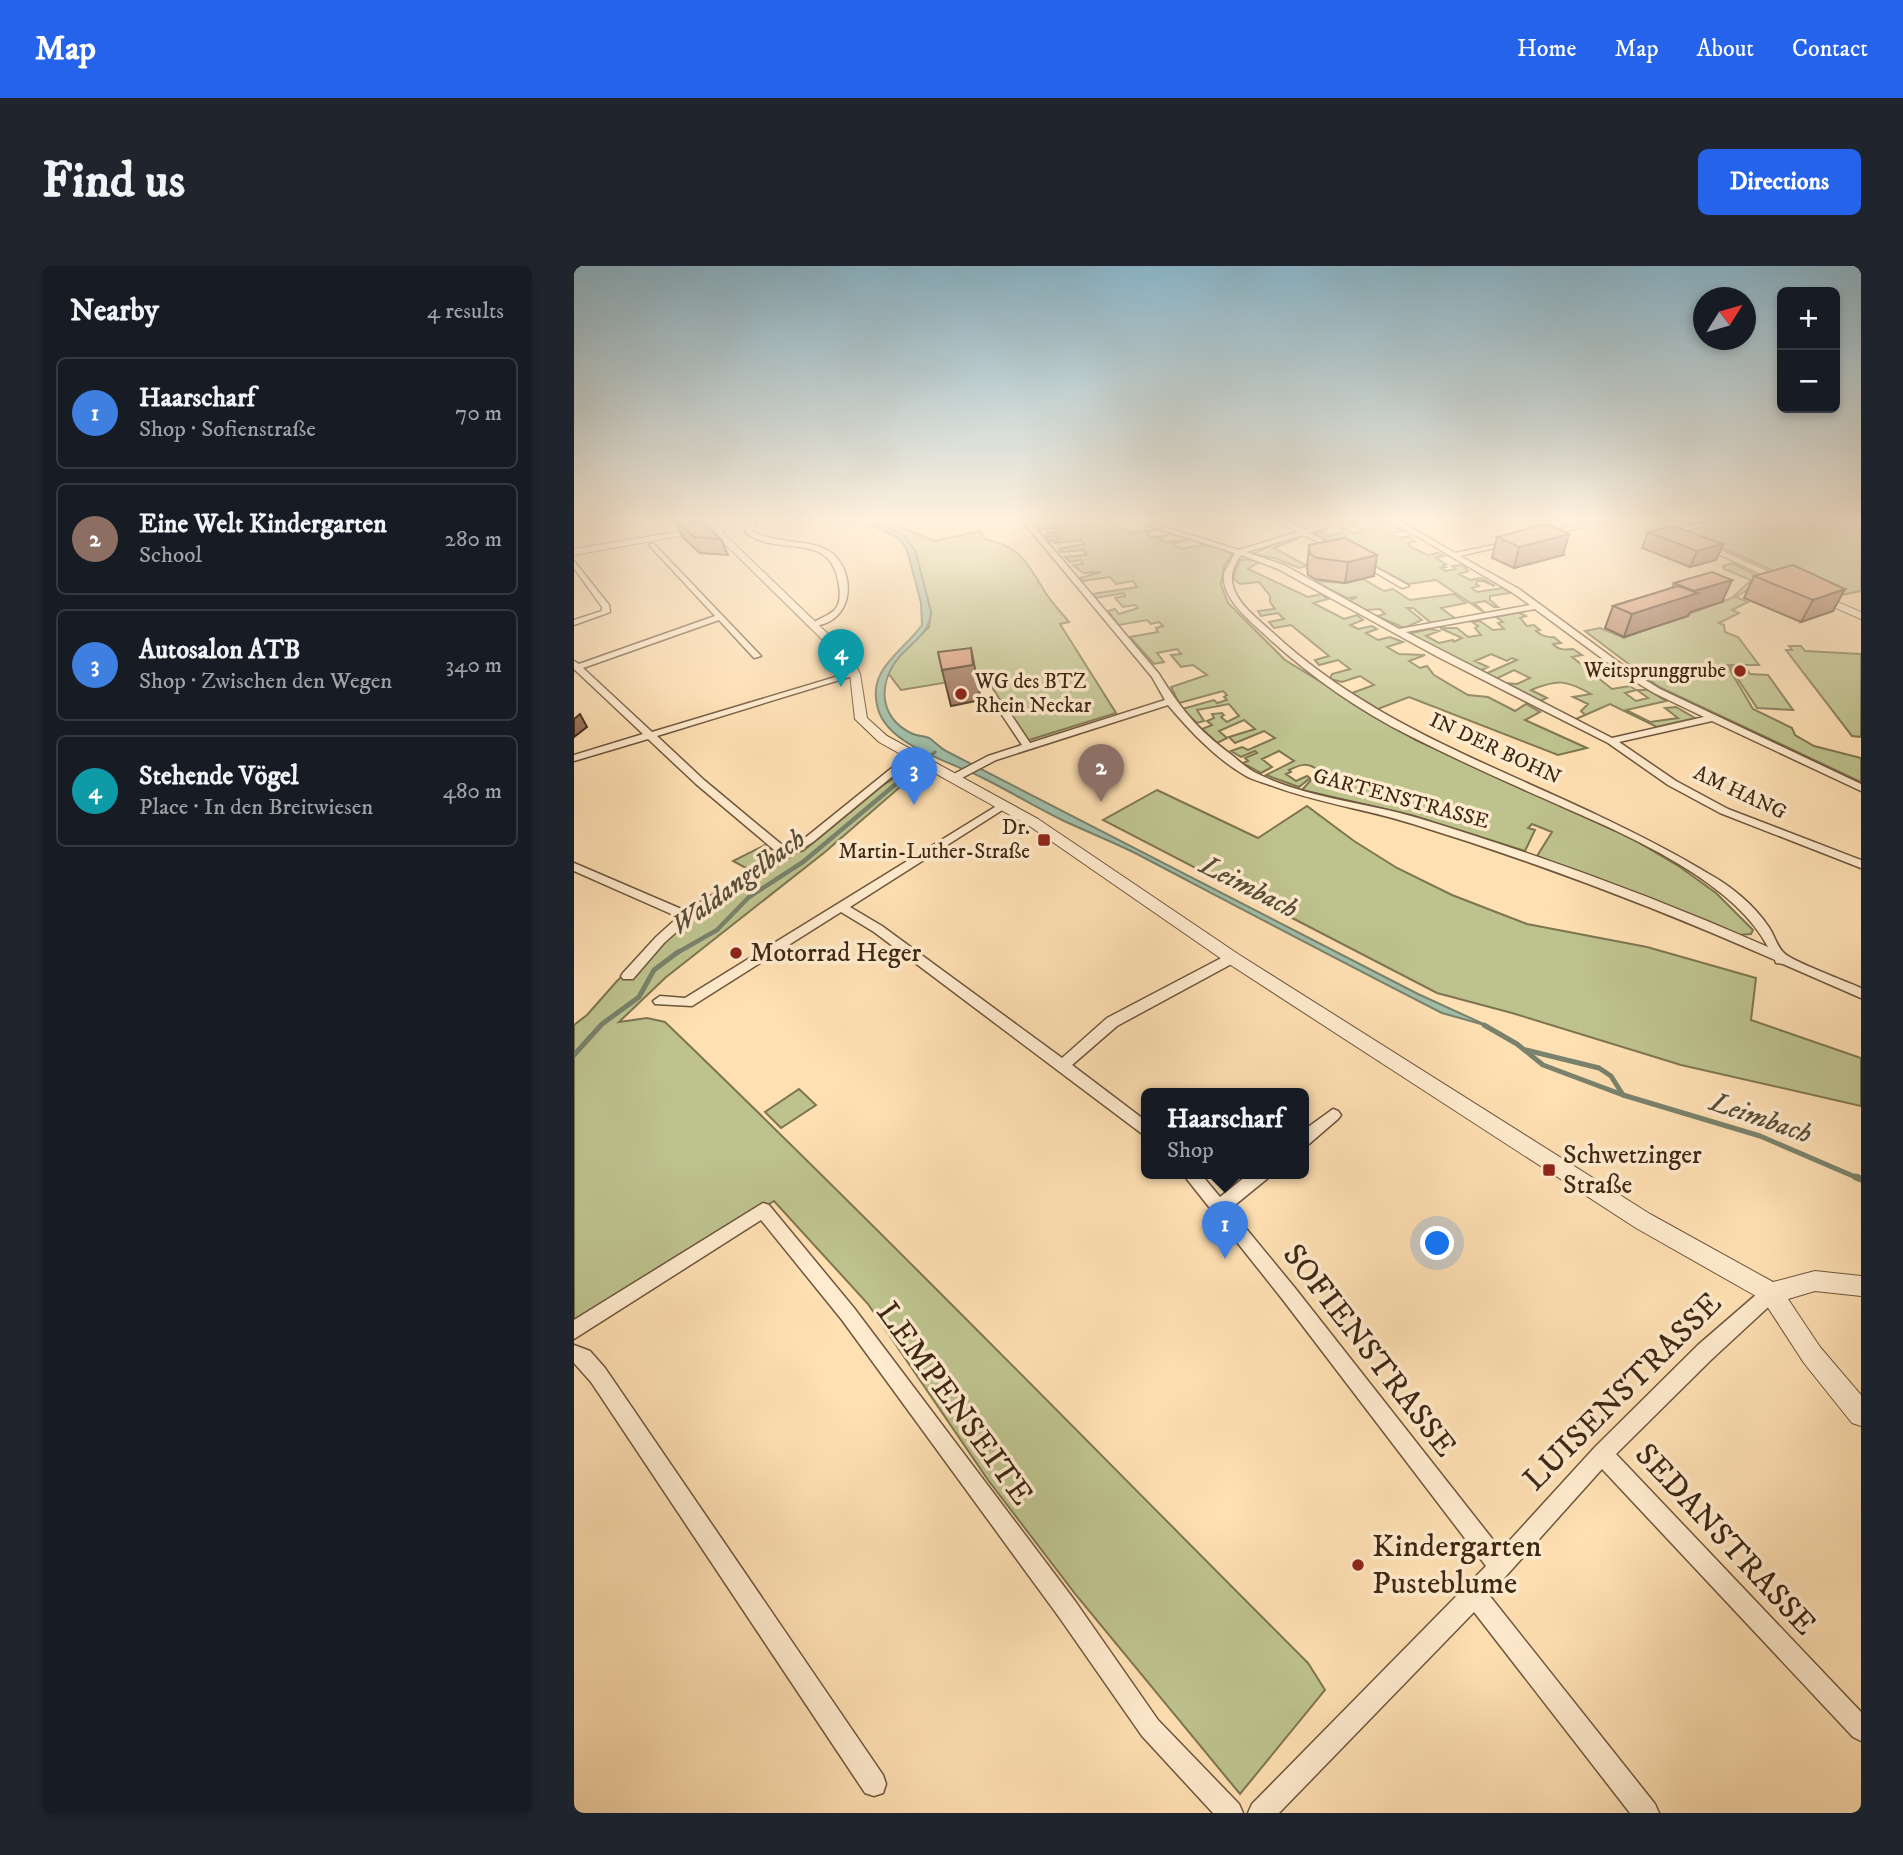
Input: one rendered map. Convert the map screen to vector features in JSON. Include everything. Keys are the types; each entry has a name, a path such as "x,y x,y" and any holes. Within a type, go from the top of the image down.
{"street":[{"path":"574,623 606,612 605,605 594,590"},
{"path":"695,590 757,656"},
{"path":"779,590 848,659 855,674 861,719 883,739 919,759 960,775 1232,958 1643,1221 1771,1293 1812,1356 1861,1414"},
{"path":"815,624 839,612 843,604 843,590"},
{"name":"GARTENSTRASSE","path":"1084,590 1156,676 1170,701 1198,734 1250,774 1298,792 1410,820 1487,844 1691,919 1861,993"},
{"name":"IN DER BOHN","path":"1231,590 1266,633 1295,659 1332,686 1398,725 1640,837 1711,880 1760,923 1781,960"},
{"name":"AM HANG","path":"1325,590 1615,744 1672,783 1724,811 1861,864"},
{"path":"1512,590 1629,674 1713,718 1861,788"},
{"path":"1809,593 1861,616"},
{"path":"1399,631 1537,606"},
{"path":"720,617 576,668 786,855"},
{"path":"574,758 855,674"},
{"path":"960,775 983,762 1028,746 1170,701"},
{"path":"999,703 1028,746"},
{"path":"1615,744 1713,718"},
{"path":"628,976 660,940 687,916 809,840 919,759"},
{"path":"660,1001 687,1003 1003,805"},
{"path":"577,871 687,916"},
{"path":"840,905 878,929 1141,1125"},
{"path":"1063,1065 1112,1022 1232,958"},
{"path":"1309,1135 1333,1115"},
{"name":"SOFIENSTRASSE","path":"1195,1179 1500,1567"},
{"path":"1219,1208 1255,1179"},
{"name":"LEMPENSEITE","path":"574,1330 763,1210 848,1314 1067,1609 1150,1728 1230,1813"},
{"path":"1771,1293 1815,1281 1861,1286"},
{"name":"LUISENSTRASSE","path":"1261,1813 1475,1595 1602,1454 1706,1352 1771,1293"},
{"path":"574,1354 583,1358 598,1375 874,1784"},
{"name":"SEDANSTRASSE","path":"1602,1454 1861,1729"},
{"path":"1475,1595 1646,1813"}],"green space":[{"path":"925,590 1044,590 1069,622 1060,624 1116,713 1026,741 985,676 901,690 888,673 899,656 929,627 931,612"},
{"path":"1117,590 1223,590 1228,603 1285,660 1416,740 1626,835 1680,867 1716,893 1753,930 1751,934 1738,935 1537,856 1552,832 1532,824 1528,828 1535,830 1525,851 1411,815 1302,790 1319,771 1304,765 1289,770 1291,772 1286,774 1296,781 1307,776 1310,778 1299,787 1266,775 1294,761 1279,751 1262,759 1272,767 1261,773 1243,763 1248,761 1245,758 1257,753 1255,751 1241,757 1231,751 1242,747 1248,750 1275,738 1264,731 1235,743 1229,737 1255,729 1244,720 1219,731 1227,738 1217,743 1202,729 1212,725 1207,721 1214,718 1212,714 1222,713 1224,715 1221,717 1227,722 1239,716 1229,704 1197,710 1204,721 1197,723 1182,709 1214,700 1217,703 1227,700 1224,697 1227,695 1223,691 1179,703 1171,687 1207,675 1193,665 1181,667 1171,655 1181,654 1177,649 1157,653 1164,662 1154,664 1130,637 1158,632 1156,628 1163,626 1159,622 1151,624 1147,620 1119,625 1108,611 1115,609 1119,614 1138,608 1135,605 1123,607 1115,598 1125,596 1124,593 1096,598 1093,594"},
{"path":"1265,590 1293,590 1308,597 1321,594 1328,599 1313,603 1344,619 1357,615 1363,620 1350,625 1358,629 1372,626 1377,629 1366,633 1378,640 1390,637 1403,642 1387,647 1399,654 1425,655 1409,661 1420,668 1427,666 1434,675 1468,695 1488,697 1515,711 1526,704 1540,712 1525,720 1587,748 1558,755 1409,697 1378,709 1352,693 1374,685 1360,676 1342,682 1330,679 1332,674 1350,669 1338,660 1319,665 1315,660 1329,656 1291,625 1274,628 1269,622 1284,619 1278,613 1261,616 1258,611 1275,609 1270,602 1270,596"},
{"path":"1332,590 1395,590 1410,600 1454,594 1466,603 1441,608 1456,619 1431,623 1413,608 1407,608 1422,620 1404,628 1377,616 1385,614 1380,609 1366,610 1349,601 1357,597 1347,598"},
{"path":"1451,590 1506,590 1510,593 1490,596 1490,600 1498,607 1485,601 1474,603 1485,613"},
{"path":"1740,590 1747,590 1736,597 1748,602 1732,610 1739,613 1719,623 1724,625 1725,632 1738,637 1759,665 1727,665 1753,709 1792,728 1795,735 1814,746 1861,758 1861,782 1659,687 1585,631 1600,628 1624,638 1732,598"},
{"path":"1816,590 1861,590 1861,591 1831,597"},
{"path":"1518,612 1526,616 1520,618 1527,626 1534,625 1540,630 1536,631 1547,637 1554,637 1561,643 1553,644 1557,647 1573,649 1582,655 1572,657 1581,664 1596,661 1603,666 1587,669 1612,689 1630,686 1636,690 1625,693 1636,701 1648,698 1637,690 1648,690 1666,701 1626,710 1650,722 1678,718 1665,708 1676,707 1695,718 1657,727 1610,704 1576,719 1585,715 1581,711 1588,704 1573,697 1591,694 1582,689 1555,683 1531,690 1547,698 1540,701 1504,683 1517,684 1530,678 1514,670 1496,679 1485,674 1517,660 1512,658 1507,661 1491,654 1475,661 1488,667 1480,671 1408,634 1430,629 1439,631 1426,636 1439,643 1454,642 1462,638 1440,628 1457,628 1468,637 1481,635 1475,628 1478,626 1472,622 1480,621 1493,630 1504,629 1498,623 1503,622 1496,617"},
{"path":"1789,646 1801,646 1805,651 1861,654 1861,737 1852,736 1786,650 1792,650"},
{"path":"1730,667 1746,668 1750,674 1768,675 1793,710 1757,708"},
{"path":"915,764 922,768 825,852 665,978 619,1022 647,1018 665,1022 908,1261 1308,1663 1325,1690 1240,1794 1076,1595 988,1480 868,1304 774,1201 574,1323 574,1025 660,940 786,854 803,851 882,786"},
{"path":"1157,790 1258,838 1307,806 1354,841 1397,868 1452,895 1527,924 1647,947 1756,978 1751,1020 1861,1058 1861,1106 1681,1065 1437,993 1103,820"},
{"path":"765,845 773,852 772,855 748,869 733,861"},
{"path":"799,1089 816,1105 781,1128 765,1112"}],"shaded area":[{"path":"918,590 925,590 930,618 918,638 896,661 886,684 887,707 901,727 913,734 929,738 946,751 1418,994 1488,1026 1442,1013 1137,854 924,752 895,734 884,722 878,709 877,683 888,662 922,625"}],"building":[{"path":"1664,590 1690,590 1698,593 1632,614 1613,606"},
{"path":"1789,590 1842,590 1813,600"},
{"path":"971,648 973,665 942,670 938,652"}],"waterway":[{"name":"Waldangelbach","path":"907,775 935,752"},
{"name":"Waldangelbach","path":"676,953 717,930 749,897 803,862 909,773"},
{"name":"Waldangelbach","path":"574,1055 602,1024 639,997 654,970 676,953"},
{"name":"Leimbach","path":"1484,1025 1517,1044 1543,1065 1623,1095"},
{"path":"1526,1050 1599,1068 1611,1076 1623,1095"},
{"name":"Leimbach","path":"1623,1095 1760,1136 1860,1179"},
{"name":"Leimbach","path":"1856,1177 1861,1179"}],"place":[{"name":"Weitsprunggrube","path":"1740,671"},
{"name":"Stehende Vögel","path":"841,687"},
{"name":"WG des BTZ Rhein Neckar","path":"961,694"},
{"name":"Eine Welt Kindergarten","path":"1101,802"},
{"name":"Autosalon ATB","path":"914,805"},
{"name":"Dr. Martin-Luther-Straße","path":"1044,840"},
{"name":"Motorrad Heger","path":"736,953"},
{"name":"Schwetzinger Straße","path":"1549,1170"},
{"name":"Haarscharf","path":"1225,1259"},
{"name":"Kindergarten Pusteblume","path":"1358,1565"}]}
